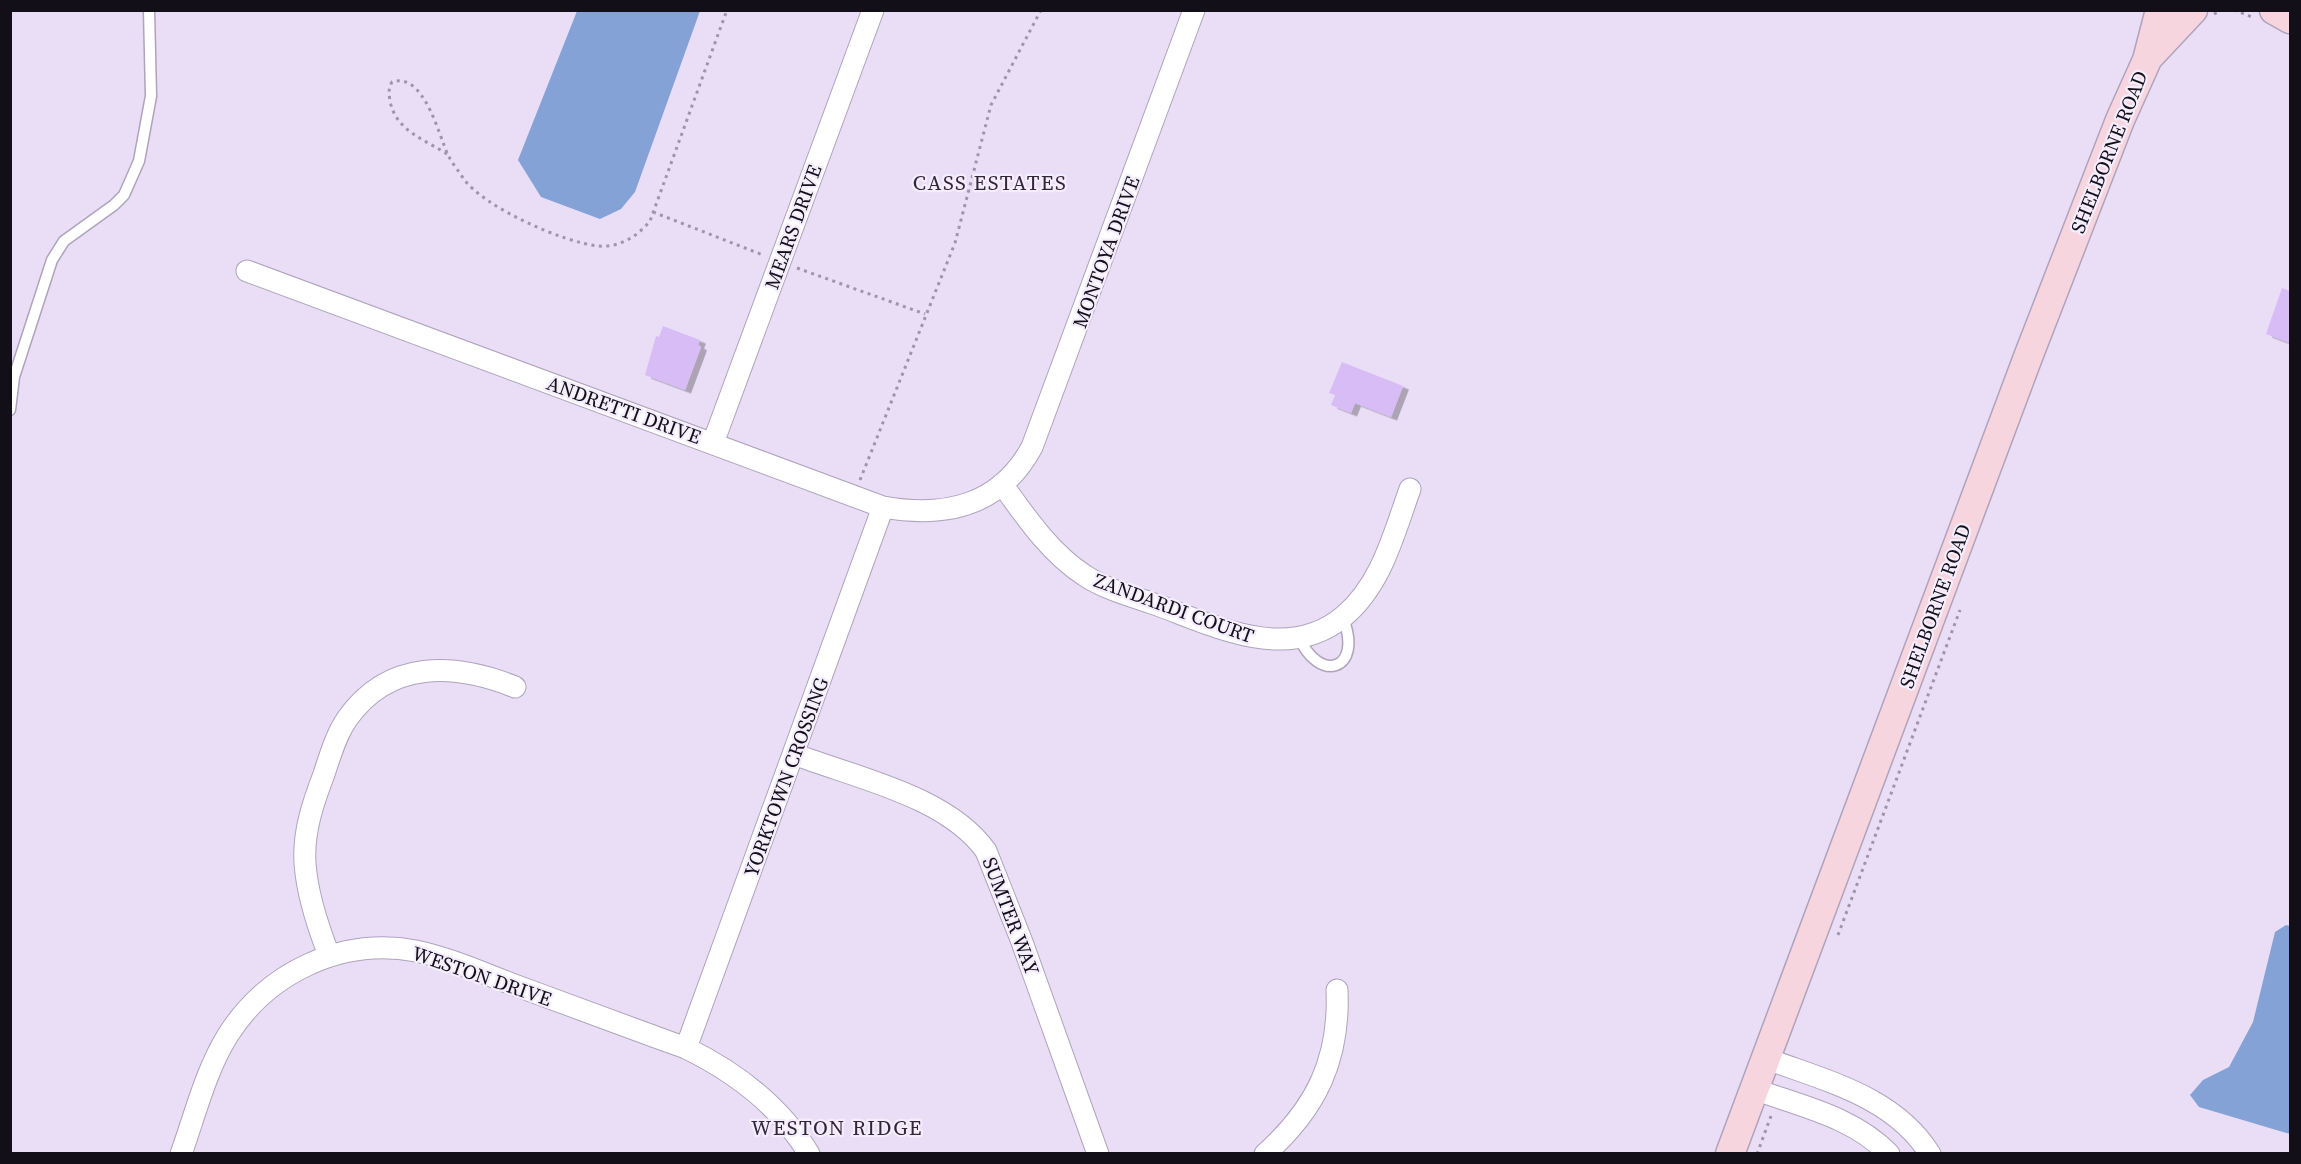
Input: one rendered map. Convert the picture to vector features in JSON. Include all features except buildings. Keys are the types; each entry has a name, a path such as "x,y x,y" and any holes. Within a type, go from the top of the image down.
{"street":[{"name":"MEARS DRIVE","path":"712,442 873,10"},
{"name":"MONTOYA DRIVE","path":"1002,484 1027,456 1041,426 1194,10"},
{"name":"SHELBORNE ROAD","path":"1730,1154 1766,1093 1766,1058 2040,325 2120,120 2147,60 2160,10"},
{"name":"SHELBORNE ROAD","path":"2147,60 2193,10"},
{"path":"2267,16 2290,19"},
{"name":"ANDRETTI DRIVE","path":"247,272 854,494 883,507 910,511 946,510 978,500 1002,484"},
{"name":"ZANDARDI COURT","path":"1002,484 1056,552 1094,581 1235,634 1262,639 1299,637 1343,618 1364,595 1377,575 1410,489"},
{"name":"YORKTOWN CROSSING","path":"686,1048 883,507"},
{"path":"328,956 306,875 305,844 311,809 346,721 369,696 398,679 417,672 438,669 473,672 515,687"},
{"name":"SUMTER WAY","path":"794,754 927,803 957,820 977,838 990,859 1022,942 1098,1154"},
{"name":"WESTON DRIVE","path":"181,1154 218,1053 238,1021 264,993 281,979 328,956 374,948 417,951 686,1048 723,1068 754,1092 789,1124 809,1154"},
{"path":"1265,1154 1303,1112 1324,1075 1338,1023 1337,990"},
{"path":"1766,1058 1859,1093 1880,1104 1910,1129 1930,1154"},
{"path":"1766,1093 1851,1125 1880,1144 1889,1154"}],"lane":[{"path":"10,410 14,377 45,290 52,260 64,241 114,206 124,195 139,162 151,96 149,10"},
{"path":"1299,637 1311,658 1325,664 1340,663 1348,655 1350,643 1343,618"}],"path":[{"path":"447,154 413,134 398,121 390,98 392,82 404,82 420,94 438,125 447,154 478,195 512,214 584,243 608,246 625,241 642,230 650,221 727,10"},
{"path":"854,494 955,243 991,105 1041,10"},
{"path":"2234,10 2267,16"},
{"path":"1837,939 1962,603"},
{"path":"1757,1154 1766,1093"}],"water":[{"path":"577,11 700,11 635,192 621,209 600,219 541,197 518,160"},
{"path":"2286,925 2290,926 2290,1134 2199,1107 2190,1095 2203,1080 2229,1067 2253,1022 2275,932"}],"district":[{"name":"CASS ESTATES","path":"990,182"},
{"name":"WESTON RIDGE","path":"837,1127"}]}
